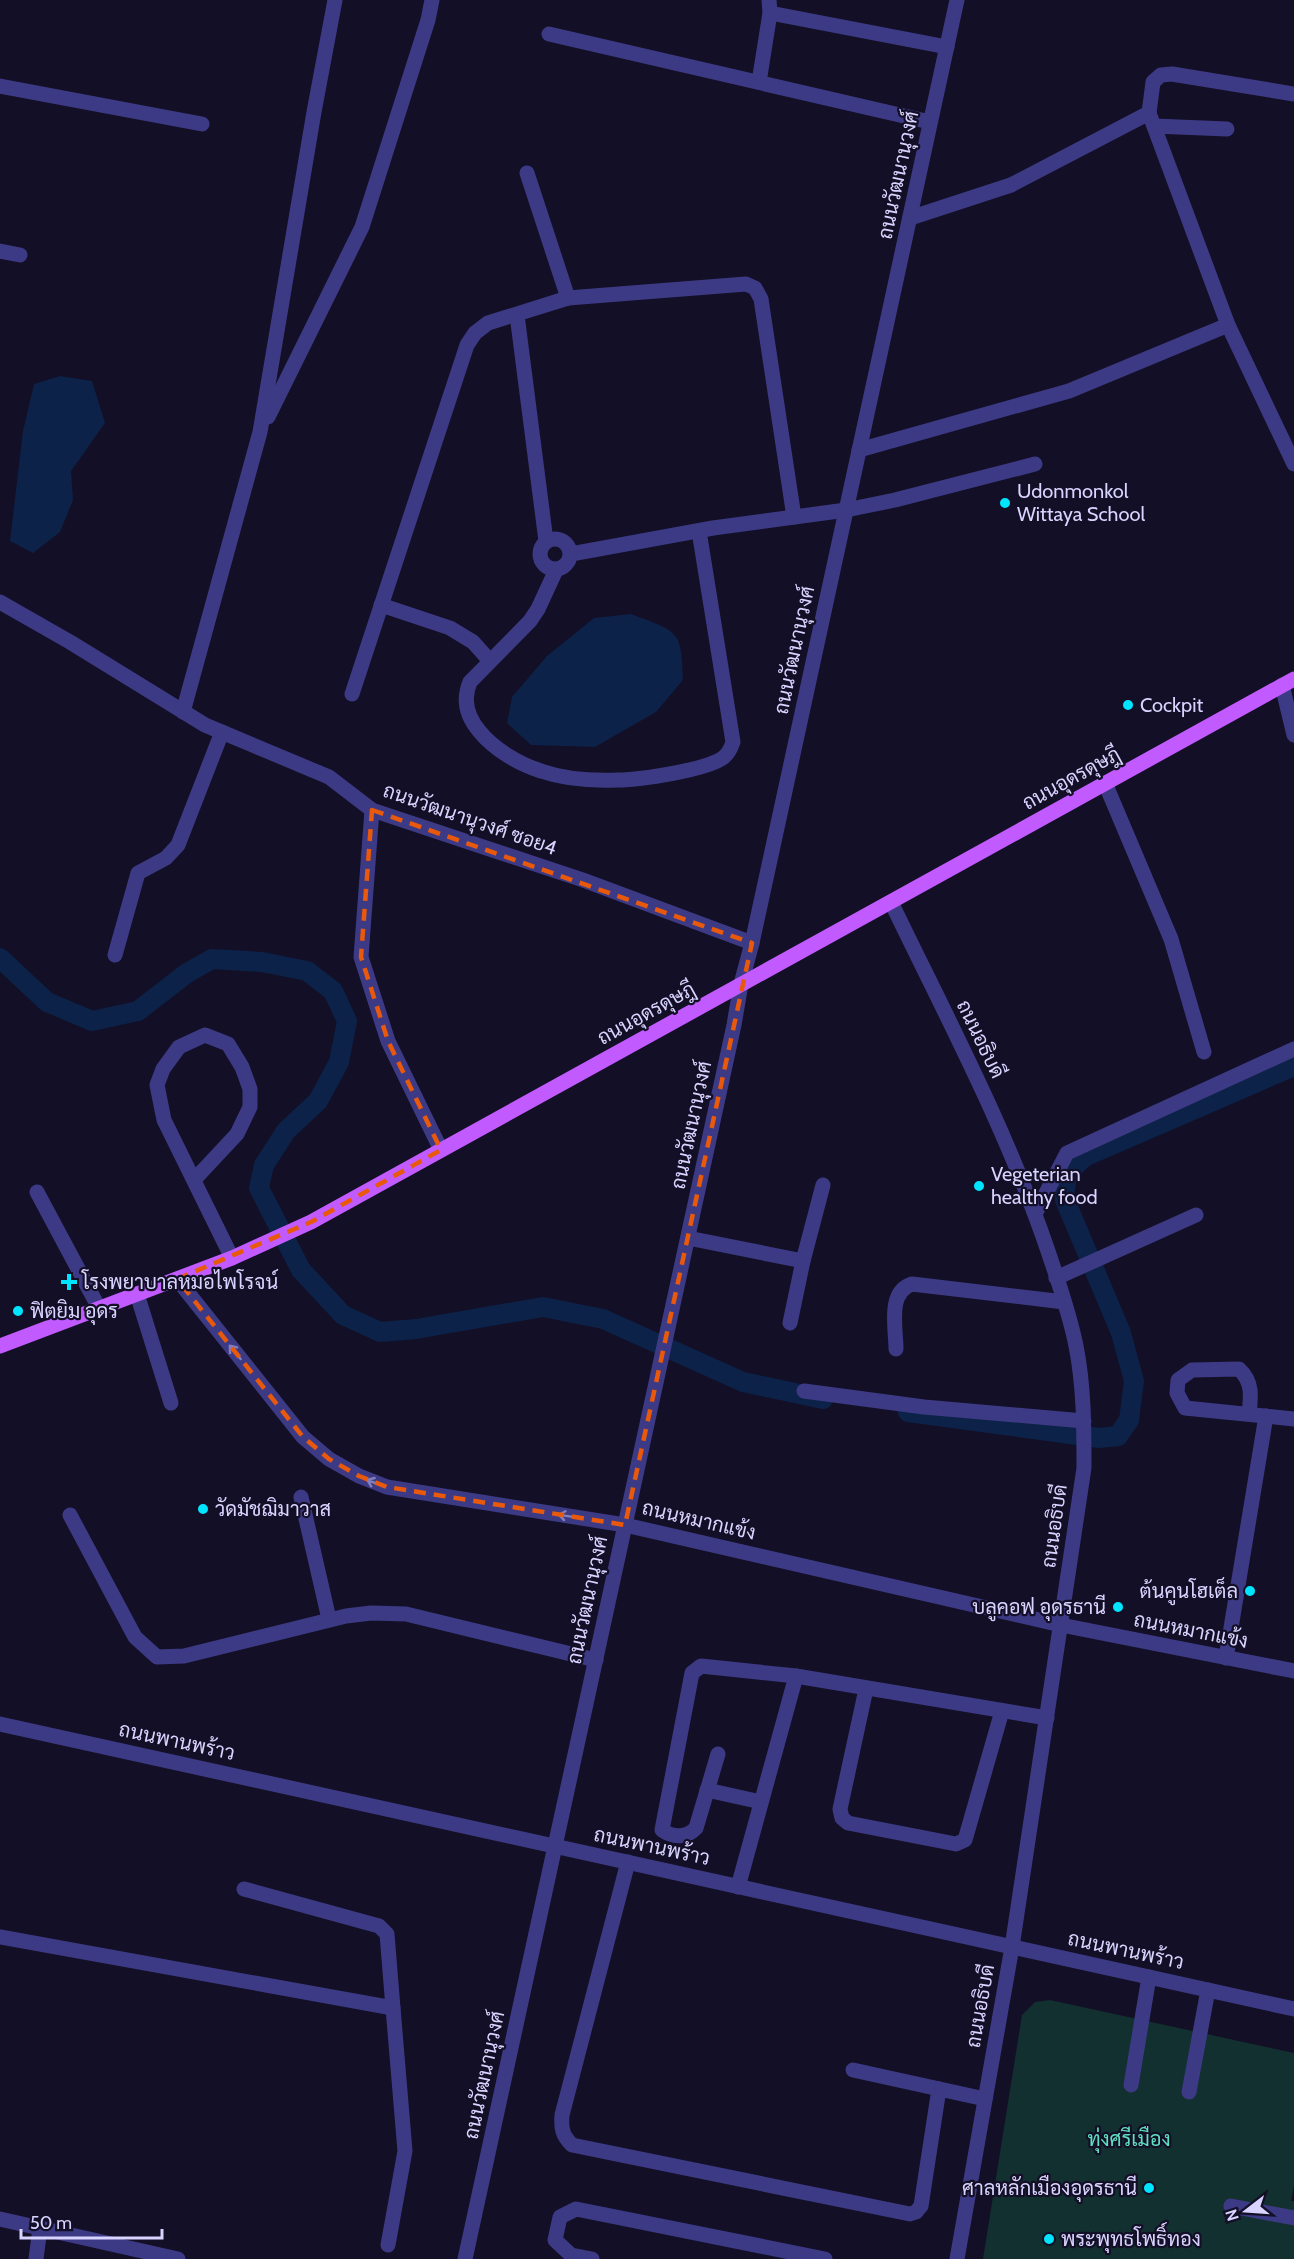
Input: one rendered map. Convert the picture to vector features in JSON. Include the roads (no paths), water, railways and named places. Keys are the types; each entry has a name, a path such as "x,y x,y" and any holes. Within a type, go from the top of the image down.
{"main road":[{"name":"ถนนอุดรดุษฎี","path":"0,1346 232,1258 311,1222 1288,682"}],"street":[{"path":"183,711 260,432 335,0"},
{"path":"260,432 362,227 428,20 432,0"},
{"name":"ถนนวัฒนานุวงศ์","path":"465,2259 957,0"},
{"path":"759,82 770,7 947,47"},
{"path":"549,34 930,122"},
{"path":"1294,94 1172,74 1161,75 1153,82 1151,119 1228,325 1294,464"},
{"path":"0,86 202,124"},
{"path":"910,218 1011,185 1151,119 1227,129"},
{"path":"527,174 568,298"},
{"path":"0,252 20,255"},
{"path":"352,694 466,345 475,333 488,324 568,298 746,284 755,288 761,299 794,517"},
{"path":"517,315 546,541"},
{"path":"860,450 1070,391 1228,325"},
{"path":"571,554 699,531 846,510 895,500 1035,464"},
{"path":"556,570 530,621 470,682 465,693 466,706 472,723 485,738 509,756 540,771 568,777 619,780 694,770 714,764 725,756 730,749 732,735 699,531"},
{"path":"553,539 567,544 571,554 567,565 556,570 549,569 540,560 541,546 546,541 553,539"},
{"name":"ถนนวัฒนานุวงศ์ ซอย4","path":"0,602 222,732 329,777 372,810 584,880 752,943"},
{"path":"381,605 450,628 473,642 490,661"},
{"path":"1288,682 1294,735"},
{"path":"115,955 138,873 166,858 178,845 222,732"},
{"path":"1105,783 1171,939 1204,1052"},
{"path":"372,810 361,957 388,1041 441,1150"},
{"name":"ถนนอธิบดี","path":"891,902 998,1123 1035,1214 1076,1346 1084,1421 1084,1468 1047,1718 1012,1947 957,2259"},
{"path":"194,1180 237,1134 250,1107 250,1089 242,1067 228,1044 205,1035 179,1047 163,1068 157,1085 164,1120 232,1258"},
{"path":"1035,1214 1067,1153 1294,1049"},
{"path":"790,1323 823,1185"},
{"path":"37,1192 99,1308"},
{"path":"1056,1278 1196,1215"},
{"path":"688,1238 803,1261"},
{"name":"ถนนหมากแข้ง","path":"177,1279 303,1437 329,1459 359,1476 387,1487 625,1525 1061,1625 1294,1671"},
{"path":"896,1349 896,1298 900,1290 912,1284 1064,1302"},
{"path":"137,1294 171,1403"},
{"path":"1249,1414 1251,1392 1248,1377 1239,1369 1192,1370 1178,1380 1177,1393 1185,1408 1294,1419"},
{"path":"804,1391 924,1407 1084,1421"},
{"path":"1226,1658 1266,1416"},
{"path":"301,1497 329,1619"},
{"path":"70,1515 135,1637 157,1657 184,1656 329,1619 371,1612 406,1614 596,1660"},
{"path":"718,1754 696,1828 690,1835 684,1836 668,1834 662,1830 692,1673 694,1669 701,1666 796,1676 1047,1718"},
{"path":"738,1887 796,1676"},
{"path":"866,1689 840,1809 842,1818 848,1823 956,1844 965,1840 1002,1711"},
{"name":"ถนนพานพร้าว","path":"0,1724 1294,2009"},
{"path":"707,1790 761,1802"},
{"path":"628,1862 562,2115 561,2127 565,2138 572,2145 909,2214 916,2212 921,2206 939,2089"},
{"path":"244,1889 379,1926 387,1934 405,2151 388,2245"},
{"path":"0,1938 393,2007"},
{"path":"1131,2085 1149,1977"},
{"path":"1189,2092 1208,1990"},
{"path":"853,2070 985,2098"},
{"path":"1232,2206 1294,2218"},
{"path":"592,2259 571,2254 555,2240 560,2217 576,2209 752,2252 825,2259"},
{"path":"0,2219 178,2259"},
{"path":"36,2259 40,2228"}],"water":[{"path":"60,376 92,381 105,423 71,471 73,500 60,532 33,553 10,541 23,431 34,384"},
{"path":"631,614 674,634 681,650 683,680 656,712 595,747 531,745 507,723 512,697 547,656 594,618"}],"waterway":[{"path":"0,958 47,1002 92,1021 138,1011 187,973 212,959 262,962 307,971 333,991 347,1021 339,1062 318,1101 286,1131 264,1165 259,1188 301,1270 343,1315 380,1332 416,1329 543,1307 603,1319 743,1382 823,1399"},
{"path":"908,1412 1099,1438 1118,1436 1129,1420 1134,1381 1121,1333 1065,1200 1066,1179 1086,1156 1294,1066"}],"place":[{"name":"Udonmonkol Wittaya School","path":"1005,503"},
{"name":"Cockpit","path":"1128,705"},
{"name":"Vegeterian healthy food","path":"979,1186"},
{"name":"โรงพยาบาลหมอไพโรจน์","path":"69,1282"},
{"name":"ฟิตยิม อุดร","path":"18,1311"},
{"name":"วัดมัชฌิมาวาส","path":"203,1509"},
{"name":"ต้นคูนโฮเต็ล","path":"1250,1591"},
{"name":"บลูคอฟ อุดรธานี","path":"1118,1607"},
{"name":"ศาลหลักเมืองอุดรธานี","path":"1149,2188"},
{"name":"พระพุทธโพธิ์ทอง","path":"1049,2239"}],"park label":[{"name":"ทุ่งศรีเมือง","path":"1129,2139"}]}
